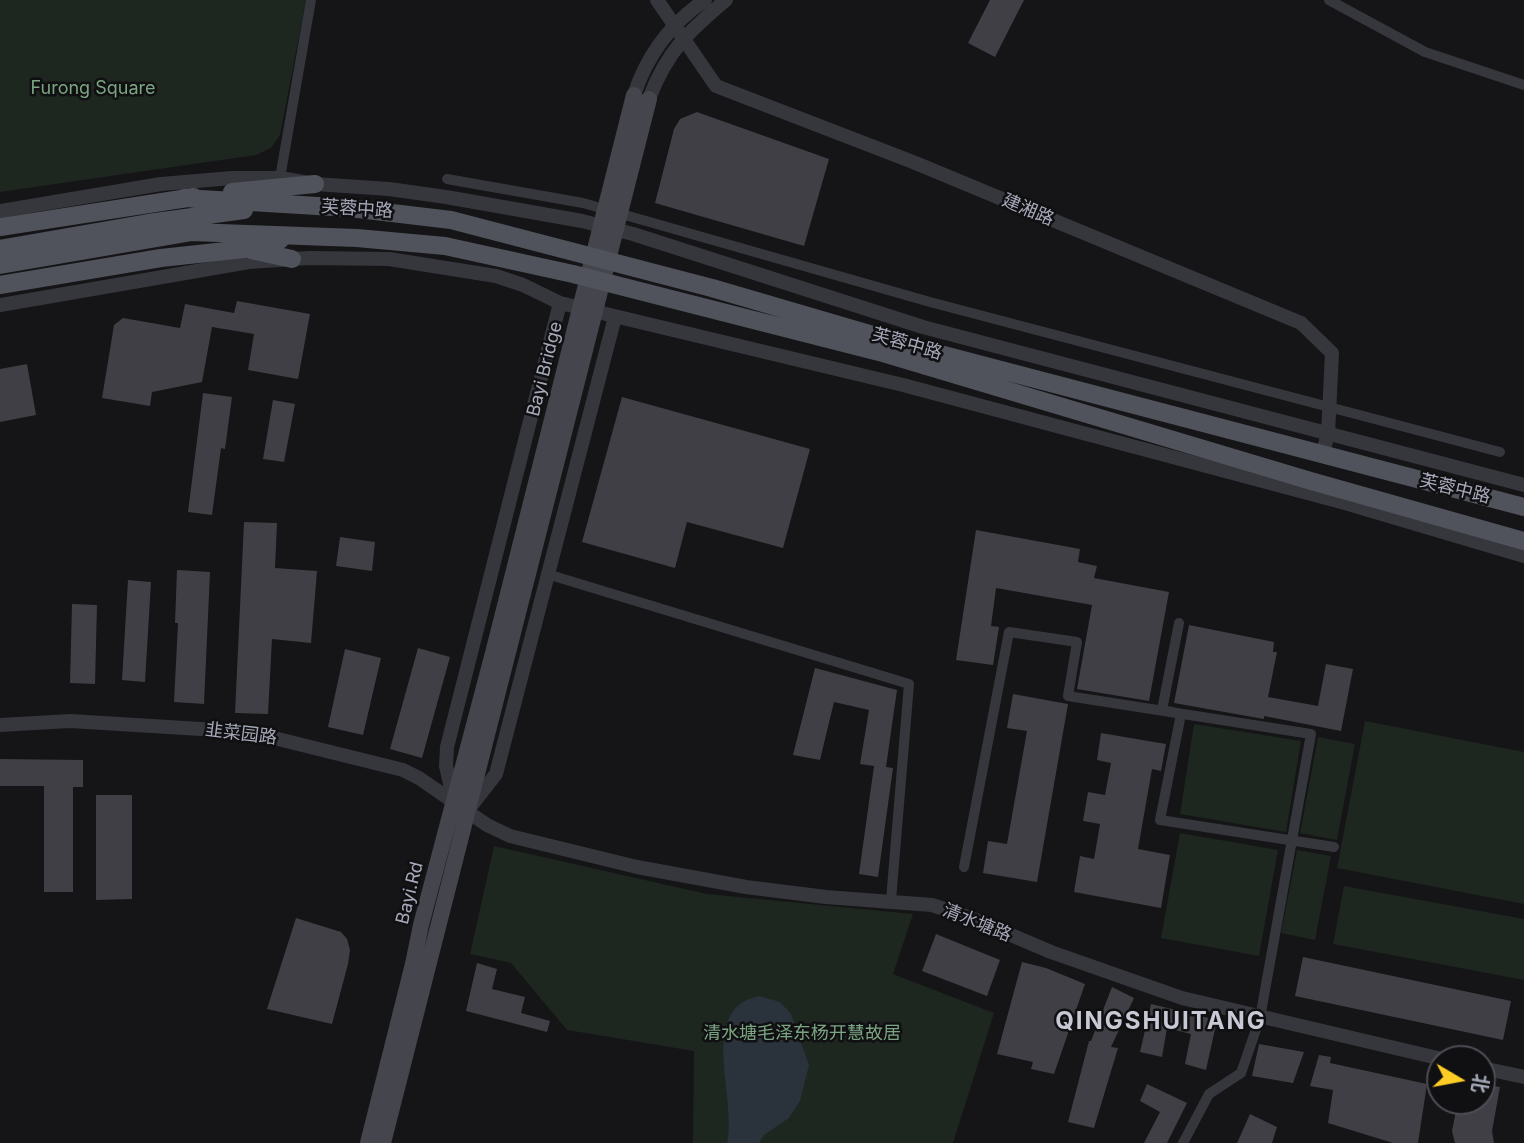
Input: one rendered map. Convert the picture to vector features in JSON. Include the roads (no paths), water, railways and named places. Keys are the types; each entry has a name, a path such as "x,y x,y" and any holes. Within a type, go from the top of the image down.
{"main road":[{"name":"Bayi Bridge","path":"500,655 642,97"},
{"path":"0,227 184,198 315,184"},
{"path":"184,198 286,205"},
{"path":"0,249 162,221 286,205"},
{"name":"芙蓉中路","path":"286,205 402,212 505,232 712,288 917,348 1524,507"},
{"path":"0,265 192,232 291,237"},
{"path":"0,285 190,254 244,249 291,237"},
{"name":"芙蓉中路","path":"291,237 413,242 573,274 879,352 1311,481 1524,541"},
{"path":"244,249 292,258"},
{"name":"Bayi.Rd","path":"368,1143 500,655"},
{"name":"Bayi.Rd","path":"383,1143 460,806"}],"street":[{"path":"280,178 311,0"},
{"name":"建湘路","path":"657,0 716,86 913,162 1301,323 1332,353 1328,434 1322,455"},
{"path":"642,97 640,76 650,58 674,25 705,0"},
{"path":"642,97 683,38 726,0"},
{"path":"1329,0 1349,5 1425,52 1524,85"},
{"path":"0,211 161,184 232,178 280,178 315,184 400,191 582,221 633,234 923,327 1524,485"},
{"path":"447,179 583,203 930,302 1500,452"},
{"path":"0,305 249,262 292,258 389,260 496,276 523,285 559,303 930,392 1345,503 1524,556"},
{"path":"559,303 447,747 446,766 460,806 496,774 615,317"},
{"path":"547,573 909,684 891,900"},
{"path":"1161,710 1179,623"},
{"path":"964,866 1009,632 1077,642 1068,696 1311,734 1260,1018 1241,1073 1209,1094 1183,1143"},
{"path":"1181,714 1160,820 1334,847"},
{"name":"韭菜园路","path":"0,725 69,721 250,732 403,770 460,806"},
{"name":"清水塘路","path":"460,806 487,825 510,836 637,867 780,892 932,905 1182,998 1426,1055"},
{"path":"1496,1071 1524,1077"}],"district":[{"name":"QINGSHUITANG","path":"1161,1022"}],"park label":[{"name":"Furong Square","path":"93,89"},
{"name":"清水塘毛泽东杨开慧故居","path":"802,1034"}]}
